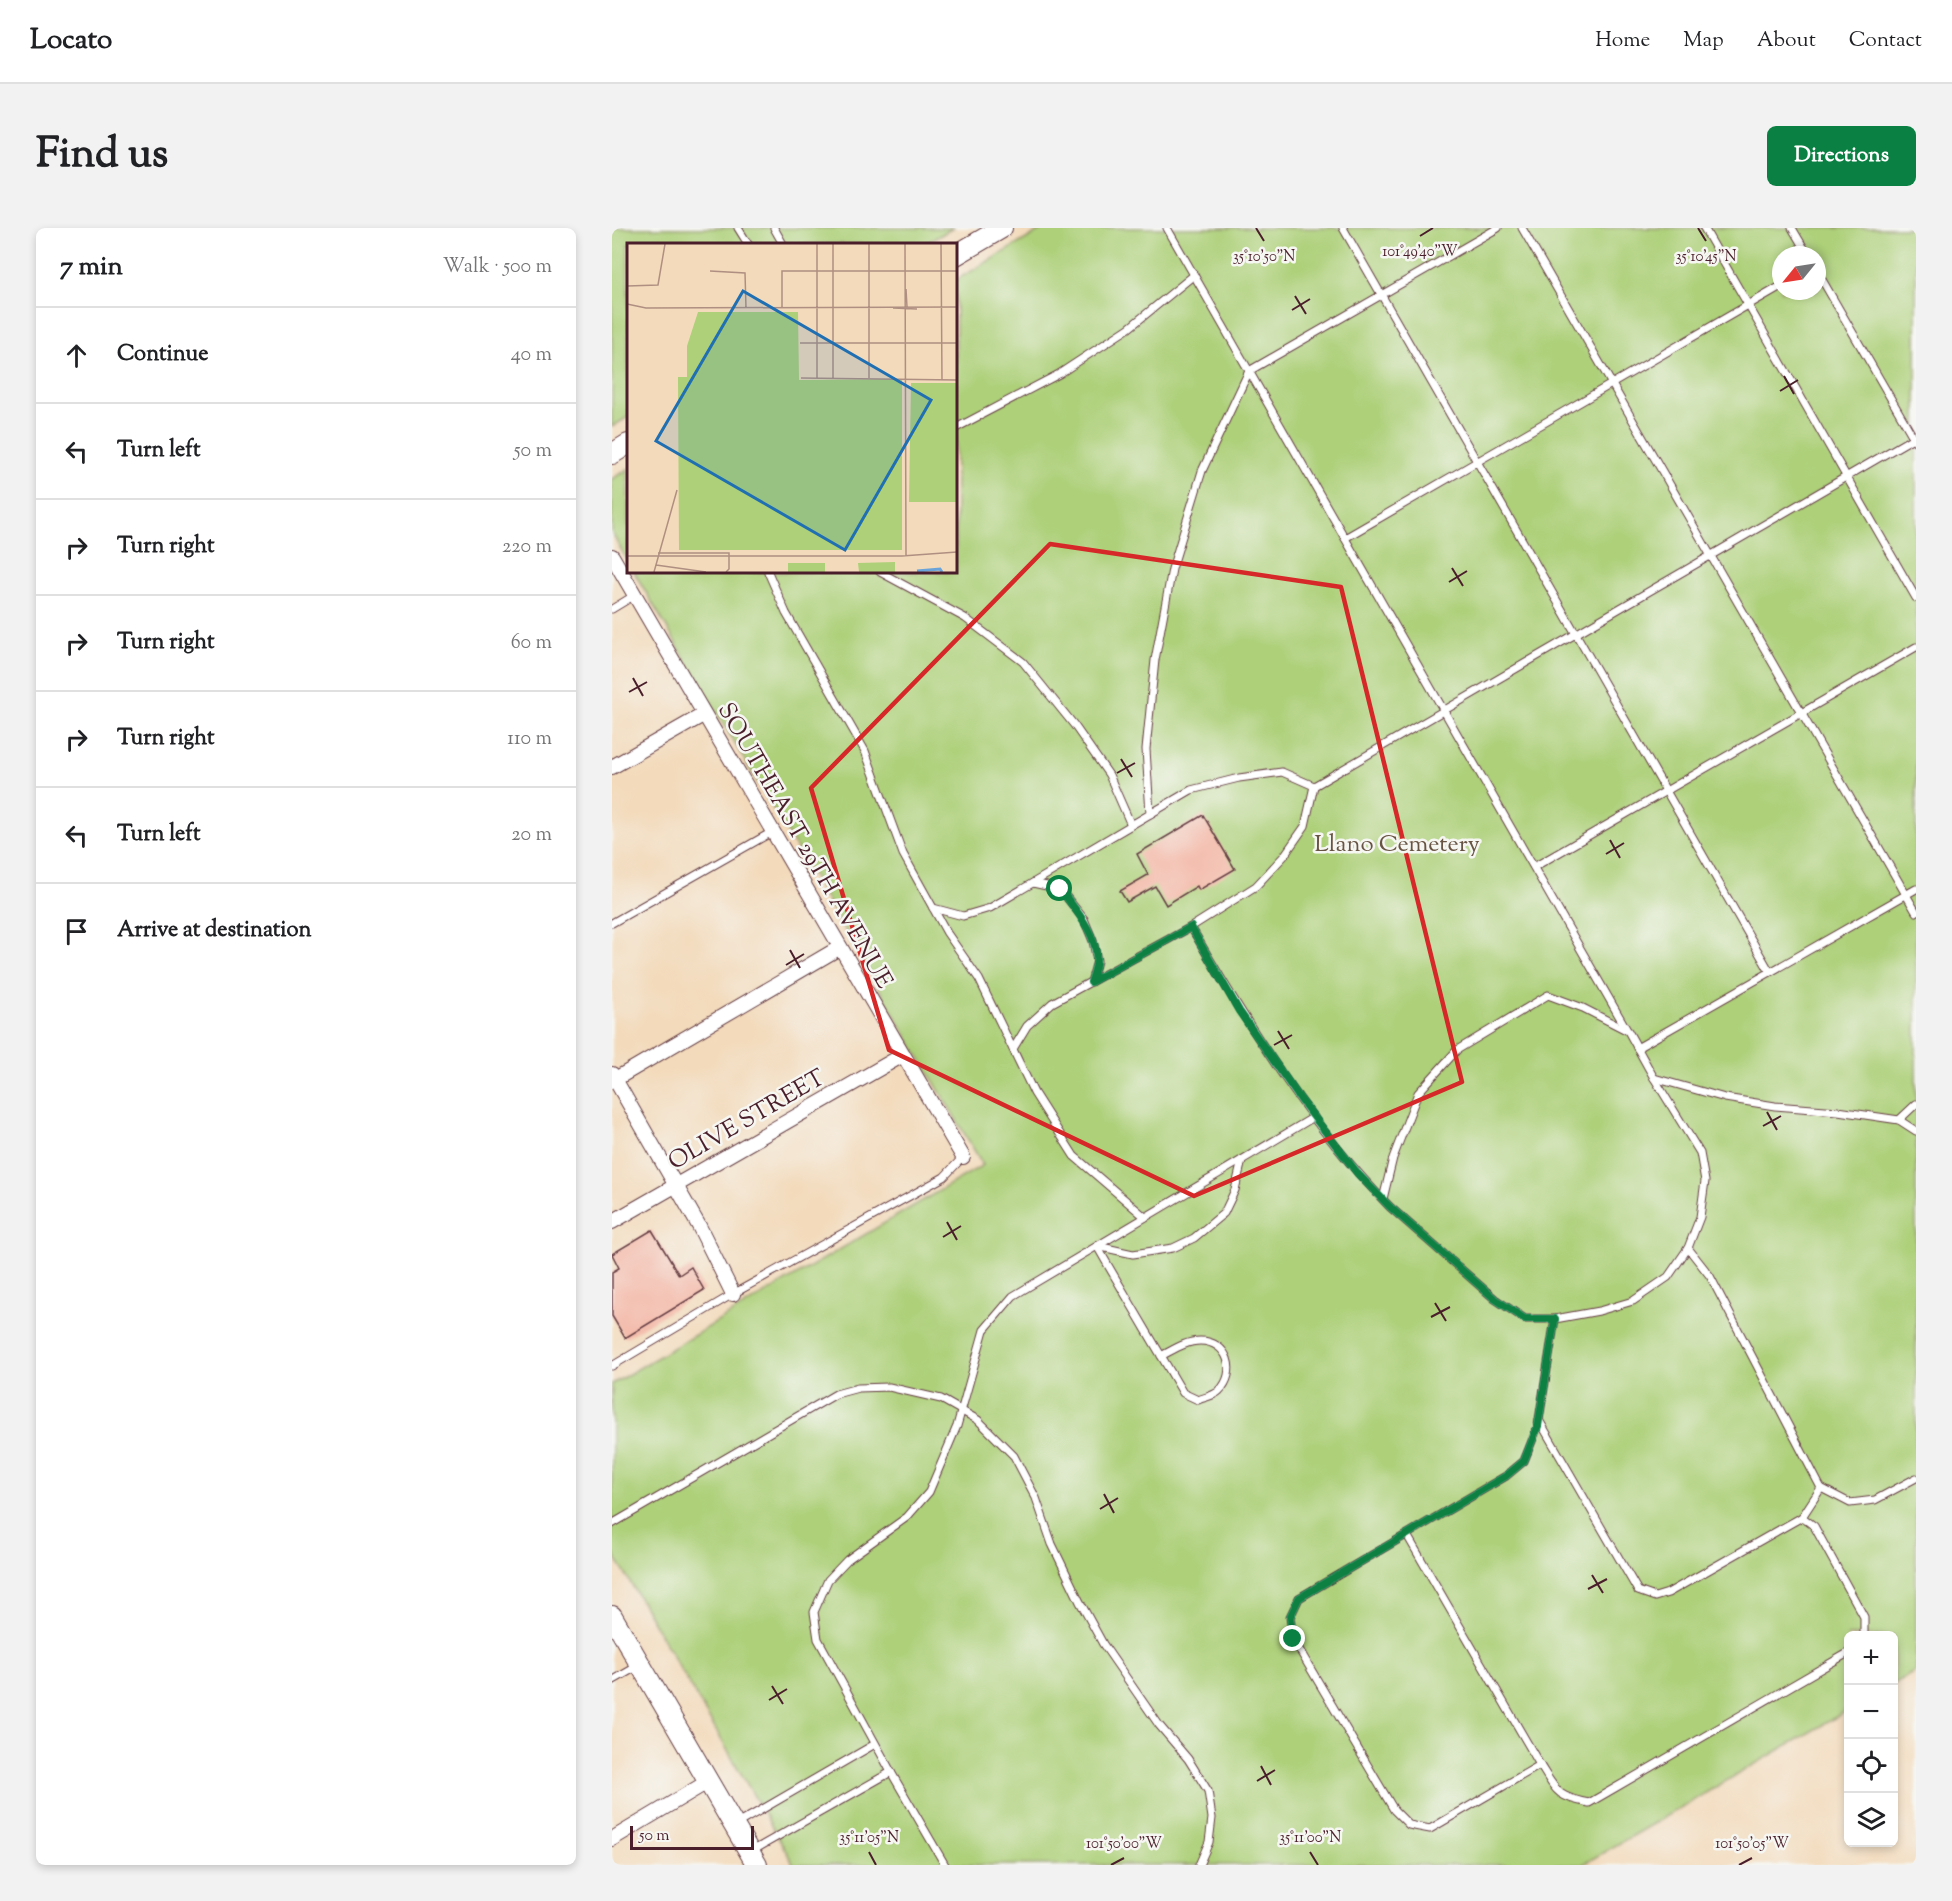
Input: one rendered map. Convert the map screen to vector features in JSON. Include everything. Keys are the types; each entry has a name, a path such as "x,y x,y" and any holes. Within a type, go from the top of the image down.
{"main road":[{"path":"957,254 1002,228"},
{"path":"612,454 627,445"},
{"path":"612,1616 754,1859"}],"street":[{"name":"SOUTHEAST 29TH AVENUE","path":"612,556 963,1157"},
{"path":"612,767 703,715"},
{"path":"734,1294 699,1226 613,1078 840,948"},
{"name":"OLIVE STREET","path":"612,1222 903,1054"},
{"path":"612,1839 709,1781"}],"lane":[{"path":"738,228 747,243"},
{"path":"774,228 782,243"},
{"path":"1167,228 1654,1078 1700,1153 1705,1181 1700,1217 1688,1248 1668,1277 1633,1301 1599,1311 1555,1319 1525,1319 1495,1299 1358,1174 1314,1117 1239,1011 1191,927"},
{"path":"1343,228 1770,972"},
{"path":"1150,814 1146,749 1155,660 1172,569 1202,471 1249,371 1498,228"},
{"path":"1522,228 1916,912"},
{"path":"1704,228 1916,598"},
{"path":"1792,228 1803,246"},
{"path":"957,427 1059,374 1129,328 1194,275"},
{"path":"1013,1049 1027,1026 1053,1003 1191,927 1256,886 1284,856 1305,826 1314,786 1846,476 1915,440 1826,287"},
{"path":"1344,538 1772,291"},
{"path":"768,573 786,613 865,751 903,854 947,933 979,980 1034,1093 1074,1156 1146,1217"},
{"path":"882,573 964,618 1023,662 1074,725 1108,776 1131,825"},
{"path":"612,609 635,595"},
{"path":"1534,867 1916,647"},
{"path":"933,908 963,916 990,908 1191,790 1239,778 1282,772 1314,786"},
{"path":"612,922 772,832"},
{"path":"1033,883 1060,889 1084,919 1093,941 1097,962 1091,982"},
{"path":"1637,1048 1916,889"},
{"path":"1383,1199 1393,1158 1418,1093 1457,1050 1548,995 1583,1008 1628,1031"},
{"path":"1654,1078 1725,1098 1899,1120 1916,1131"},
{"path":"1899,1120 1916,1104"},
{"path":"945,1865 818,1639 814,1612 828,1580 847,1560 907,1517 929,1492 957,1426 984,1330 1012,1296 1314,1117"},
{"path":"612,1366 734,1294 944,1177 963,1157"},
{"path":"1097,1246 1133,1254 1173,1248 1194,1238 1224,1213 1235,1190 1242,1160"},
{"path":"1097,1246 1161,1356 1183,1393 1198,1400 1218,1393 1229,1378 1229,1359 1219,1346 1202,1341 1188,1343 1161,1356"},
{"path":"1688,1248 1710,1276 1821,1488 1850,1503 1875,1500 1916,1478"},
{"path":"1540,1765 1430,1829 1409,1825 1394,1810 1293,1639 1290,1617 1299,1598 1506,1476 1524,1461 1539,1420 1555,1319"},
{"path":"612,1524 836,1394 858,1388 889,1387 941,1399 978,1420 1014,1456 1036,1498 1052,1544 1103,1644 1159,1725 1188,1759 1208,1791 1212,1818 1209,1842 1199,1865"},
{"path":"1539,1420 1638,1591 1655,1597 1668,1593 1802,1517 1821,1488"},
{"path":"1802,1517 1814,1526 1864,1617 1864,1631"},
{"path":"1407,1535 1553,1787 1566,1798 1589,1803 1844,1655"},
{"path":"612,1681 641,1665"},
{"path":"734,1826 875,1744"},
{"path":"754,1859 891,1772"}],"highlighted area":[{"path":"1050,544 1341,587 1462,1082 1194,1196 889,1050 811,788"}],"green space":[{"path":"612,228 953,228 927,243 627,243 627,418 612,427"},
{"name":"Llano Cemetery","path":"1045,228 1916,228 1916,1671 1898,1682 1898,1631 1844,1631 1844,1712 1582,1865 794,1865 612,1551 612,1384 983,1165 635,573 957,573 957,279"},
{"path":"627,470 627,560 612,533 612,479"}],"building":[{"path":"1203,815 1235,869 1199,890 1197,886 1166,905 1155,886 1127,902 1120,891 1148,875 1137,854"},
{"path":"652,1230 679,1275 691,1267 704,1290 625,1338 612,1316 612,1272 619,1268 612,1254"}],"route":[{"path":"1060,889 1084,919 1093,941 1097,962 1091,982 1191,927 1239,1011 1301,1100 1358,1174 1390,1207 1495,1299 1525,1319 1555,1319 1538,1426 1524,1461 1506,1476 1299,1598 1290,1617 1293,1639"}]}
